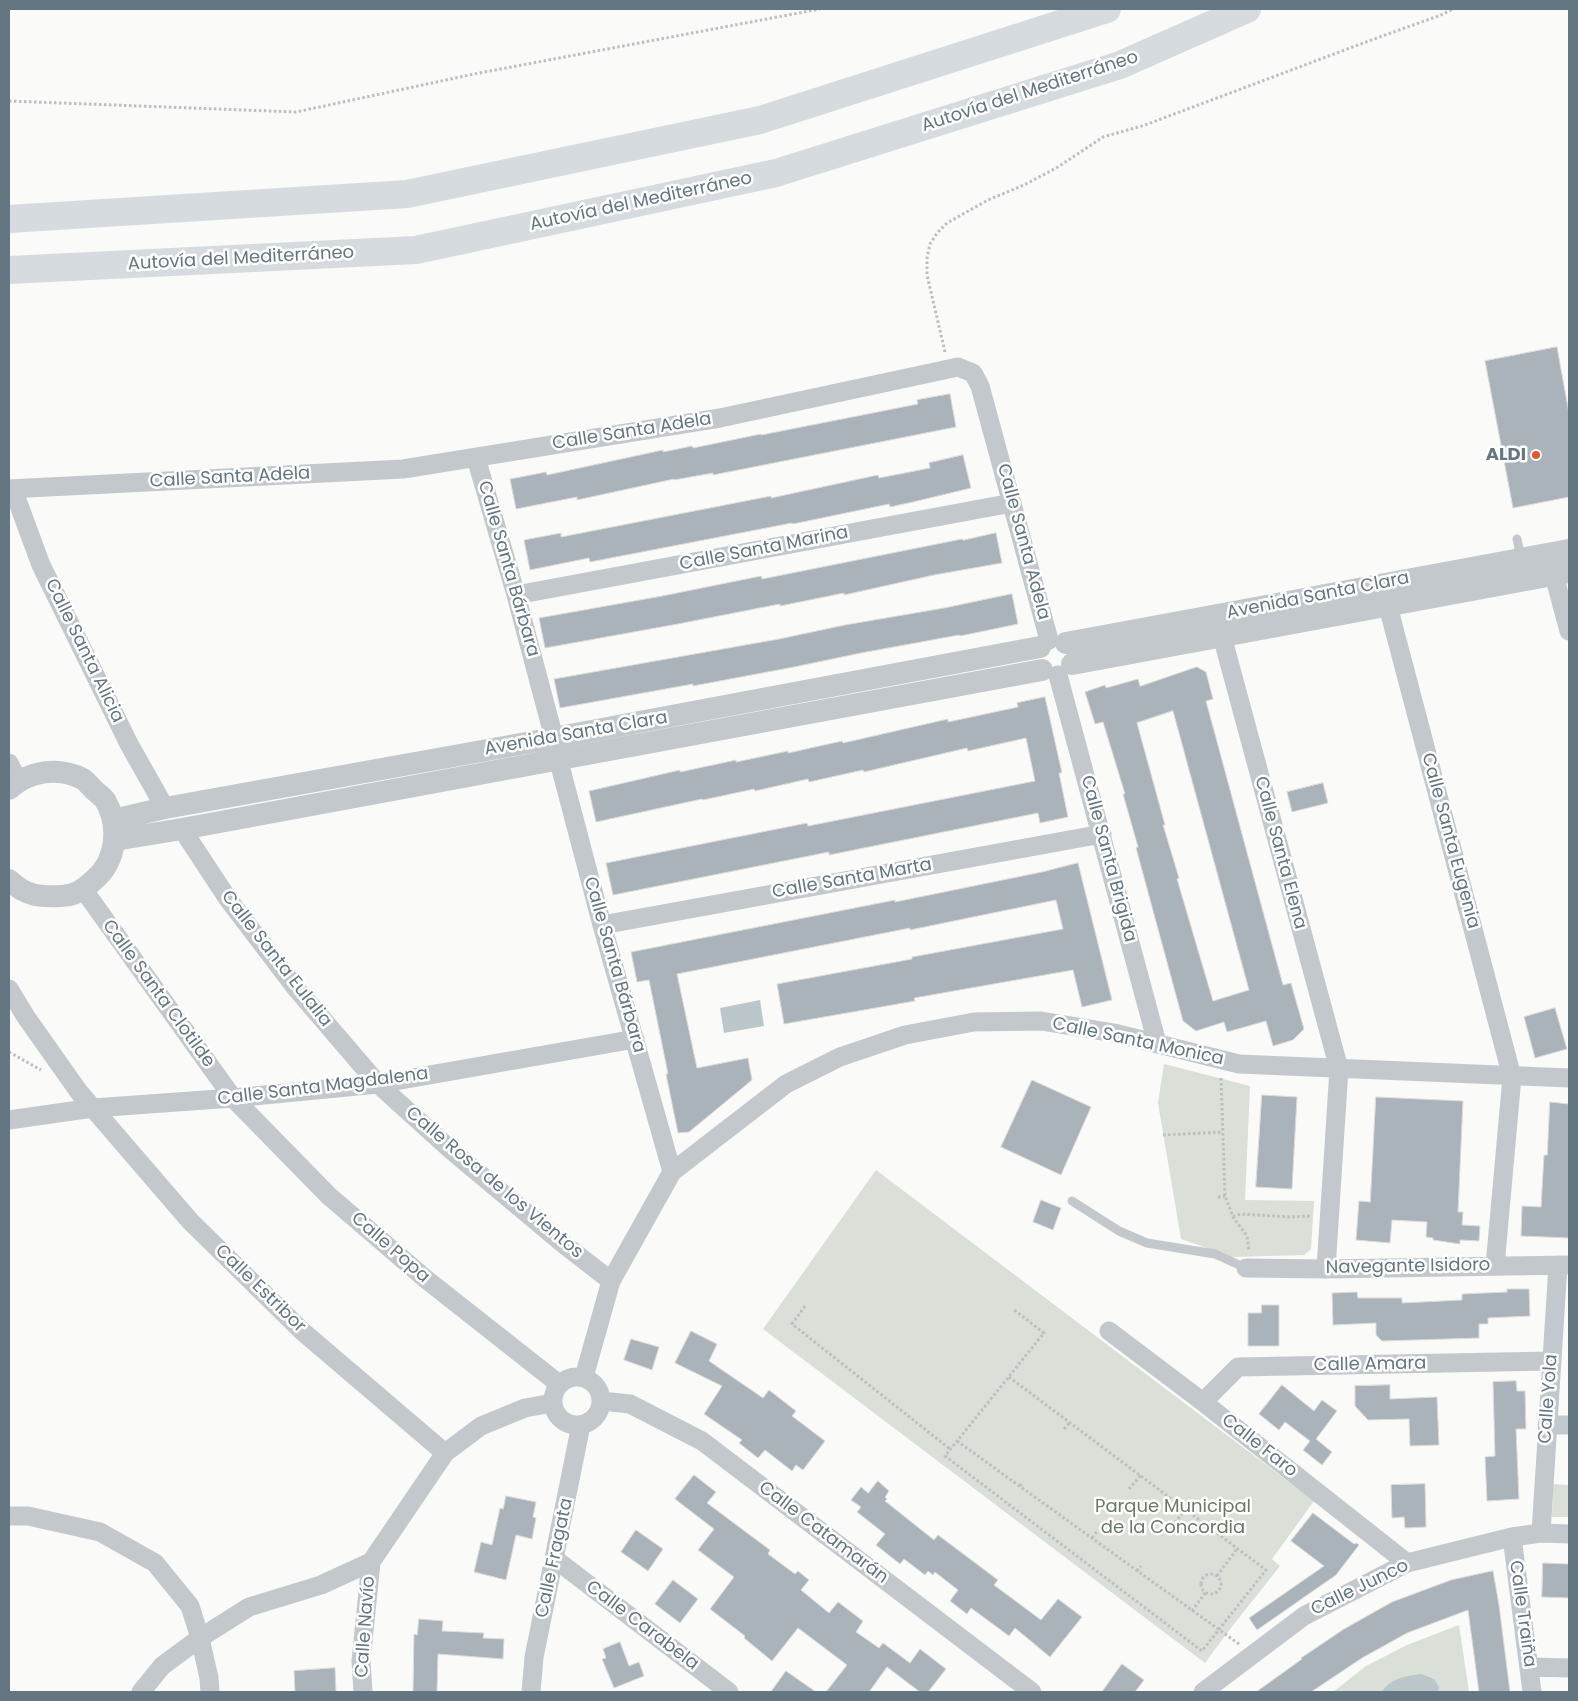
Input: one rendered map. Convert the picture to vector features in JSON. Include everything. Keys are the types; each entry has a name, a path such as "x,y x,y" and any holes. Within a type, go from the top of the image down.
{"highway":[{"path":"9,219 407,194 760,120 1107,9"},
{"name":"Autovía del Mediterráneo","path":"9,270 416,250 776,173 1120,65 1247,9"}],"street":[{"name":"Calle Santa Adela","path":"11,489 403,469 720,418 958,368 973,373 980,386 1055,656"},
{"name":"Calle Santa Bárbara","path":"476,458 516,595 602,925 672,1172"},
{"name":"Calle Santa Alicia","path":"11,489 41,565 130,744 165,808"},
{"name":"Calle Santa Marina","path":"516,595 1012,503"},
{"name":"Avenida Santa Clara","path":"114,830 165,808 556,748 1055,656 1519,548 1569,550"},
{"name":"Avenida Santa Clara","path":"1055,656 1222,636 1562,574"},
{"path":"1562,574 1569,631"},
{"name":"Calle Santa Eugenia","path":"1388,606 1512,1077 1495,1266"},
{"name":"Calle Santa Elena","path":"1222,636 1339,1069 1326,1269"},
{"name":"Calle Santa Brigida","path":"1055,656 1157,1043"},
{"name":"Avenida Santa Clara","path":"114,830 182,829 556,748"},
{"path":"9,880 18,889 40,897 68,896 83,889 100,876 111,857 114,830 104,799 83,780 61,772 38,772 12,777"},
{"name":"Calle Santa Eulalia","path":"182,829 228,899 295,987 378,1084"},
{"name":"Calle Santa Marta","path":"602,925 1102,834"},
{"name":"Calle Santa Clotilde","path":"83,889 233,1098"},
{"name":"Calle Estribor","path":"9,989 17,1018 190,1221 302,1331 445,1452"},
{"name":"Calle Santa Monica","path":"584,1377 611,1281 672,1172 786,1084 840,1056 905,1035 974,1022 1040,1021 1114,1033 1239,1064 1569,1078"},
{"name":"Calle Santa Magdalena","path":"9,1120 93,1108 233,1098 378,1084 635,1039"},
{"name":"Calle Rosa de los Vientos","path":"378,1084 451,1150 611,1281"},
{"name":"Calle Popa","path":"233,1098 329,1196 426,1280 559,1384"},
{"name":"Navegante Isidoro","path":"1249,1268 1326,1269 1564,1265"},
{"name":"Calle Yola","path":"1540,1533 1551,1361 1564,1265"},
{"name":"Calle Faro","path":"1109,1331 1203,1402 1407,1563"},
{"name":"Calle Amara","path":"1203,1402 1238,1367 1551,1361"},
{"path":"572,1376 584,1377 594,1383 599,1390 601,1402 598,1413 593,1419 582,1425 569,1424 556,1414 552,1403 554,1390 565,1379 572,1376"},
{"name":"Calle Catamarán","path":"601,1402 630,1404 702,1441 1032,1692"},
{"path":"141,1692 162,1666 200,1638 249,1607 321,1585 371,1562 445,1452 482,1426 525,1408 552,1403"},
{"name":"Calle Fragata","path":"531,1692 534,1657 582,1425"},
{"path":"1547,1425 1569,1425"},
{"path":"9,1516 28,1516 100,1532 155,1562 190,1606 200,1638 209,1678 210,1692"},
{"name":"Calle Junco","path":"1203,1692 1304,1616 1407,1563 1512,1537 1540,1533 1569,1534"},
{"name":"Calle Traiña","path":"1512,1537 1532,1692"},
{"name":"Calle Carabela","path":"555,1559 729,1692"},
{"name":"Calle Navío","path":"363,1692 361,1661 371,1562"},
{"path":"1529,1667 1569,1668"}],"lane":[{"path":"1072,1201 1119,1231 1147,1243 1215,1254 1249,1268"}],"path":[{"path":"9,101 296,112 474,74 820,9"},
{"path":"949,370 927,275 927,258 930,244 937,232 947,222 988,200 1024,185 1058,167 1103,137 1144,125 1453,9"},
{"path":"1221,1059 1225,1196 1233,1217 1247,1236 1249,1268"},
{"path":"1163,1134 1223,1132"},
{"path":"1218,1198 1225,1196"},
{"path":"1233,1217 1240,1214 1290,1217 1330,1216"},
{"path":"805,1306 792,1324 950,1449"},
{"path":"1009,1377 1266,1570 1202,1651 945,1456 1044,1333 1012,1309"},
{"path":"1064,1429 1070,1422"},
{"path":"957,1441 1218,1629"},
{"path":"1129,1490 1141,1475"},
{"path":"1020,1486 1023,1482"},
{"path":"1175,1523 1185,1510"},
{"path":"1092,1538 1097,1531"},
{"path":"1217,1576 1238,1549"},
{"path":"1137,1571 1141,1566"},
{"path":"1207,1575 1217,1576 1221,1581 1219,1591 1213,1594 1205,1593 1200,1586 1202,1579 1207,1575"},
{"path":"1192,1610 1205,1593"}],"green space":[{"path":"1164,1064 1250,1086 1245,1200 1314,1201 1311,1249 1304,1255 1232,1257 1181,1239 1158,1103"},
{"name":"Parque Municipal de la Concordia","path":"876,1170 1314,1501 1272,1559 1280,1566 1205,1663 763,1329"},
{"path":"1553,1484 1569,1485 1569,1517 1552,1517"},
{"path":"1459,1625 1469,1692 1333,1692 1366,1666 1407,1645"}],"shaded area":[{"path":"760,1000 764,1026 724,1033 720,1008"},
{"path":"1421,1674 1434,1679 1439,1687 1438,1692 1382,1692 1394,1681"}],"building":[{"name":"ALDI","path":"1557,347 1569,413 1569,497 1513,508 1485,361"},
{"path":"950,394 956,427 713,475 713,473 674,479 577,500 577,497 516,509 510,479 546,472 547,475 663,450 663,452 692,446 693,448 761,435 918,404 917,400"},
{"path":"963,455 971,488 890,507 889,504 590,562 589,558 530,570 524,540 561,533 561,537 771,496 771,498 878,475 879,478 930,468 929,463"},
{"path":"996,533 1002,563 934,575 844,595 844,593 780,606 780,604 545,648 539,618 761,576 762,579"},
{"path":"1012,594 1018,624 693,686 693,684 560,708 554,679 779,639"},
{"path":"1197,667 1206,672 1213,699 1206,701 1283,985 1291,983 1304,1029 1293,1040 1273,1046 1266,1021 1227,1032 1224,1022 1196,1031 1183,1021 1136,848 1138,847 1123,794 1125,794 1103,722 1095,724 1085,692 1105,685 1106,688 1138,679 1140,686","holes":["1173,711 1249,990 1213,1001 1177,879 1179,878 1163,825 1165,825 1137,723"]},
{"path":"1045,697 1062,773 1059,773 1068,817 1040,823 1038,813 829,855 829,852 613,895 606,863 807,823 808,826 1035,781 1026,738 968,751 967,748 864,772 863,770 809,782 808,779 755,791 754,789 596,822 589,791 680,770 680,772 788,751 788,753 842,741 843,743 948,719 948,722 1018,707 1017,703"},
{"path":"1323,783 1328,803 1292,812 1287,792"},
{"path":"1078,863 1112,1000 1082,1007 1073,970 914,998 915,1001 784,1024 777,984 1063,929 1056,900 677,974 697,1068 748,1058 752,1080 689,1132 678,1133 649,980 637,982 631,952 895,900 895,902"},
{"path":"1555,1008 1567,1049 1535,1058 1524,1017"},
{"path":"1032,1080 1091,1107 1061,1175 1001,1147"},
{"path":"1262,1095 1297,1097 1292,1189 1256,1187"},
{"path":"1376,1097 1463,1101 1458,1212 1463,1212 1462,1225 1480,1226 1479,1241 1460,1240 1460,1244 1433,1240 1433,1238 1426,1237 1427,1222 1392,1220 1390,1243 1356,1240 1359,1201 1370,1202"},
{"path":"1550,1102 1569,1104 1569,1238 1521,1236 1522,1206 1541,1207 1544,1155 1547,1155"},
{"path":"1041,1200 1061,1208 1053,1230 1033,1222"},
{"path":"1507,1289 1529,1289 1530,1316 1488,1318 1488,1324 1479,1324 1479,1338 1382,1341 1376,1335 1376,1323 1333,1325 1332,1293 1357,1292 1358,1298 1402,1298 1402,1303 1462,1300 1462,1294 1507,1292"},
{"path":"1262,1305 1279,1305 1279,1346 1248,1346 1248,1313 1261,1313"},
{"path":"691,1331 717,1344 709,1361 763,1398 769,1390 796,1411 792,1416 825,1441 803,1470 796,1465 792,1471 765,1450 758,1458 739,1443 742,1440 704,1414 722,1386 675,1363"},
{"path":"631,1339 659,1347 652,1370 624,1360"},
{"path":"1516,1381 1517,1391 1525,1391 1526,1429 1516,1429 1519,1499 1487,1501 1485,1457 1495,1456 1493,1382"},
{"path":"1282,1385 1314,1411 1322,1400 1337,1411 1316,1439 1332,1452 1322,1465 1303,1450 1310,1441 1285,1422 1279,1430 1259,1414"},
{"path":"1390,1385 1390,1399 1437,1397 1439,1445 1410,1446 1409,1419 1368,1420 1355,1406 1355,1386"},
{"path":"694,1475 716,1492 707,1503 770,1550 768,1554 795,1574 798,1571 809,1580 801,1590 829,1613 838,1602 863,1621 856,1632 879,1648 883,1643 910,1663 920,1649 946,1669 928,1692 920,1692 887,1667 869,1692 826,1692 847,1665 798,1628 772,1661 744,1638 745,1636 710,1609 734,1577 698,1550 714,1529 675,1499"},
{"path":"878,1481 889,1491 885,1501 934,1540 938,1535 998,1580 994,1585 1041,1620 1058,1599 1082,1617 1050,1657 1015,1628 1009,1636 971,1608 967,1614 950,1601 958,1590 935,1572 933,1575 928,1571 925,1575 904,1559 900,1564 876,1545 885,1534 857,1512 861,1507 851,1500 861,1487 868,1493"},
{"path":"1425,1484 1426,1527 1405,1528 1404,1517 1392,1518 1391,1485"},
{"path":"506,1496 536,1502 533,1517 536,1518 532,1539 516,1535 506,1580 474,1572 481,1542 492,1545 500,1508 503,1509"},
{"path":"1313,1513 1354,1544 1357,1543 1359,1545 1336,1575 1257,1630 1249,1618 1324,1566 1291,1541"},
{"path":"636,1530 663,1549 648,1571 621,1552"},
{"path":"1543,1563 1569,1564 1569,1598 1542,1597"},
{"path":"1493,1571 1510,1692 1479,1692 1468,1610 1407,1633 1362,1658 1311,1692 1256,1692 1344,1629 1392,1602 1451,1580"},
{"path":"673,1580 698,1599 680,1623 655,1604"},
{"path":"419,1619 443,1621 442,1631 484,1633 483,1638 504,1639 503,1659 438,1654 437,1692 413,1692 414,1634 417,1635"},
{"path":"620,1642 629,1666 639,1662 644,1676 614,1688 602,1659 606,1658 603,1649"},
{"path":"1122,1664 1144,1680 1135,1692 1102,1692"},
{"path":"335,1668 336,1692 295,1692 294,1671"},
{"path":"786,1671 816,1692 771,1692"}],"place":[{"name":"ALDI","path":"1536,455"}]}
